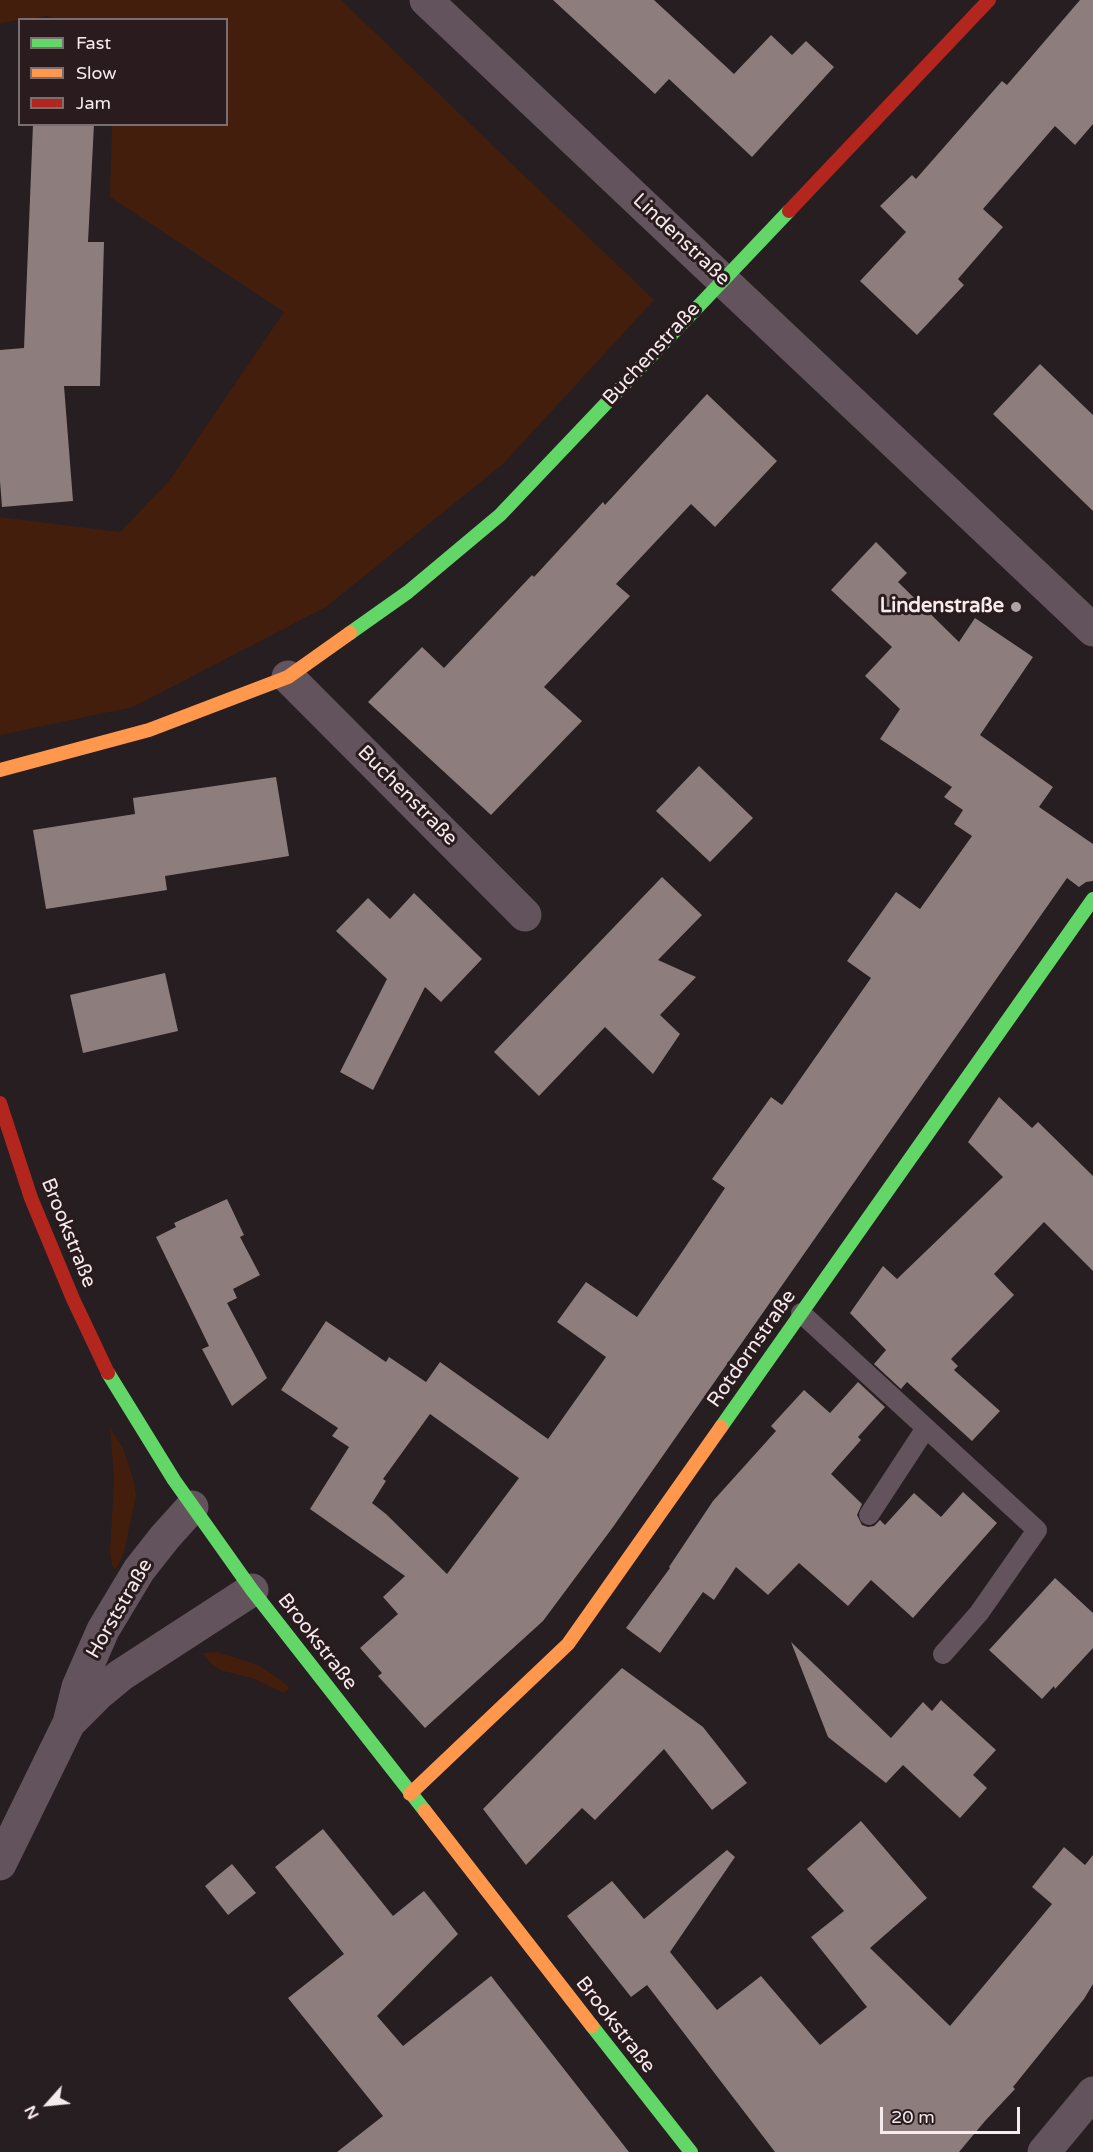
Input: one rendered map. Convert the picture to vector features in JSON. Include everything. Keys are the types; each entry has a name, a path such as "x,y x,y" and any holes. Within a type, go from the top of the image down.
{"street":[{"name":"Lindenstraße","path":"426,0 1093,630"},
{"name":"Buchenstraße","path":"0,770 149,730 288,677 408,592 500,515 989,0"},
{"name":"Buchenstraße","path":"288,677 525,915"},
{"name":"Rotdornstraße","path":"410,1794 568,1644 1093,899"},
{"name":"Brookstraße","path":"0,1103 31,1198 73,1299 108,1372 192,1507 252,1590 690,2152"},
{"name":"Horststraße","path":"0,1864 69,1723 78,1687 103,1630 139,1570 192,1507"},
{"name":"Horststraße","path":"69,1723 121,1675 252,1590"},
{"path":"1044,2152 1093,2093"}],"lane":[{"path":"801,1313 1037,1530 979,1613 943,1654"},
{"path":"869,1515 926,1428"}],"shaded area":[{"path":"0,0 341,0 654,300 503,464 326,607 133,707 0,735 0,517 120,532 169,481 284,312 110,197 112,126 228,126 228,18 53,18 48,16 18,18 18,20 0,23"},
{"path":"110,1427 123,1448 136,1496 124,1552 116,1570 112,1565 110,1551 114,1481"},
{"path":"216,1652 261,1667 290,1688 284,1693 252,1678 223,1671 211,1664 203,1653"}],"building":[{"path":"553,0 654,0 734,74 771,35 792,55 806,41 834,67 752,157 669,79 655,94"},
{"path":"1080,0 1093,0 1093,124 1075,145 1055,126 983,209 1003,227 958,279 964,285 917,335 860,281 906,232 880,206 912,175 916,179 1002,81 1007,85"},
{"path":"33,126 94,126 88,242 104,242 100,386 64,386 73,501 2,507 0,350 24,348"},
{"path":"1040,364 1093,415 1093,511 993,414"},
{"path":"707,394 777,461 715,527 691,504 616,584 630,596 544,687 582,721 491,815 368,702 422,647 444,668 532,575 534,577 603,502 605,505"},
{"path":"876,542 907,573 898,582 959,642 975,618 1033,657 980,735 1053,787 1039,807 1093,844 1093,881 1086,882 1079,887 1067,878 613,1527 543,1621 425,1728 378,1676 382,1673 360,1648 398,1614 383,1597 405,1576 310,1509 349,1447 332,1436 338,1428 281,1390 326,1321 386,1362 389,1357 426,1382 440,1362 548,1439 606,1357 557,1322 586,1282 637,1317 725,1188 712,1179 771,1097 782,1105 871,978 847,961 896,892 920,909 972,836 954,824 963,810 944,797 952,787 880,739 900,709 865,676 892,647 831,590","holes":["430,1414 519,1478 447,1574 372,1503 386,1481 383,1479"]},
{"path":"699,766 753,818 710,862 656,811"},
{"path":"276,777 289,856 165,876 167,890 46,909 33,830 135,814 133,798"},
{"path":"662,877 702,915 658,960 696,977 660,1015 680,1034 653,1074 605,1027 539,1096 494,1052"},
{"path":"414,893 482,959 441,1002 425,987 373,1090 340,1072 387,979 336,931 368,898 390,919"},
{"path":"165,973 178,1031 83,1053 70,995"},
{"path":"999,1097 1032,1128 1038,1122 1093,1176 1093,1271 1044,1222 994,1274 1014,1295 951,1359 958,1366 954,1370 1000,1411 972,1441 907,1382 901,1389 874,1364 886,1350 850,1313 883,1266 897,1279 1003,1177 968,1142"},
{"path":"227,1199 244,1235 240,1237 260,1275 233,1289 237,1298 227,1303 267,1378 232,1406 202,1349 209,1346 156,1237 176,1227 174,1223"},
{"path":"858,1382 885,1407 858,1437 861,1440 831,1474 862,1504 857,1515 862,1525 874,1526 880,1520 885,1525 914,1493 941,1517 963,1492 997,1523 913,1618 871,1580 848,1606 799,1563 768,1595 736,1567 714,1600 703,1592 660,1653 626,1628 670,1568 713,1501 776,1431 771,1426 804,1390 830,1413"},
{"path":"1055,1578 1093,1613 1093,1648 1055,1689 1054,1686 1042,1699 989,1650"},
{"path":"791,1642 891,1738 923,1702 932,1711 941,1700 996,1750 973,1775 987,1788 960,1818 903,1765 886,1783 828,1737"},
{"path":"622,1668 703,1727 747,1783 712,1810 664,1749 595,1820 582,1808 526,1865 483,1809"},
{"path":"861,1821 927,1898 870,1948 950,2026 1052,1904 1032,1887 1064,1847 1085,1865 1093,1855 1093,1984 1084,1999 1013,2087 1015,2089 959,2152 775,2152 647,1985 631,1997 567,1916 612,1881 644,1919 727,1850 735,1857 670,1952 717,2010 761,1976 820,2045 867,2007 811,1937 844,1911 807,1869"},
{"path":"323,1829 393,1916 424,1891 458,1934 377,2016 403,2046 491,1976 629,2152 337,2152 383,2116 288,1998 344,1954 275,1867"},
{"path":"232,1864 256,1893 228,1915 205,1886"}],"traffic: fast":[{"path":"350,633 408,592 500,515 789,211"},
{"path":"721,1427 1093,899"},
{"path":"108,1373 174,1480 252,1590 425,1811"},
{"path":"592,2026 691,2152"}],"traffic: slow":[{"path":"0,770 149,730 288,677 350,633"},
{"path":"410,1794 568,1644 721,1427"},
{"path":"425,1811 592,2026"}],"traffic: jam":[{"path":"789,211 989,0"},
{"path":"0,1103 31,1198 73,1299 108,1373"}],"place":[{"name":"Lindenstraße","path":"1016,607"}]}
